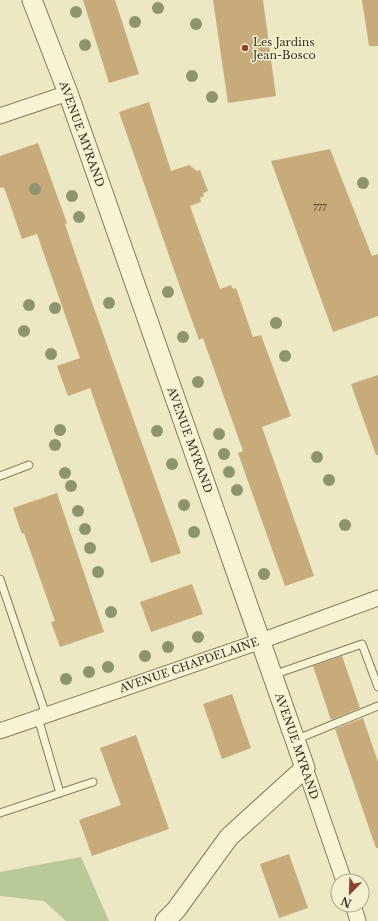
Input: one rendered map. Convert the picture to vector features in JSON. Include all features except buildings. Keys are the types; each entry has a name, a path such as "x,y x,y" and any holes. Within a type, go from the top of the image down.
{"street":[{"name":"AVENUE MYRAND","path":"32,0 68,93 341,873"},
{"path":"0,116 68,93"},
{"name":"AVENUE CHAPDELAINE","path":"0,731 261,641 378,598"},
{"path":"165,921 176,910 229,837 305,768"}],"lane":[{"path":"0,476 29,465"},
{"path":"0,579 2,592 42,717 60,793"},
{"path":"273,675 362,644 378,687"},
{"path":"295,740 378,706"},
{"path":"0,813 93,782"}],"green space":[{"path":"81,857 109,921 66,921 44,901 0,896 0,872"}],"place":[{"name":"Les Jardins Jean-Bosco","path":"245,48"}]}
